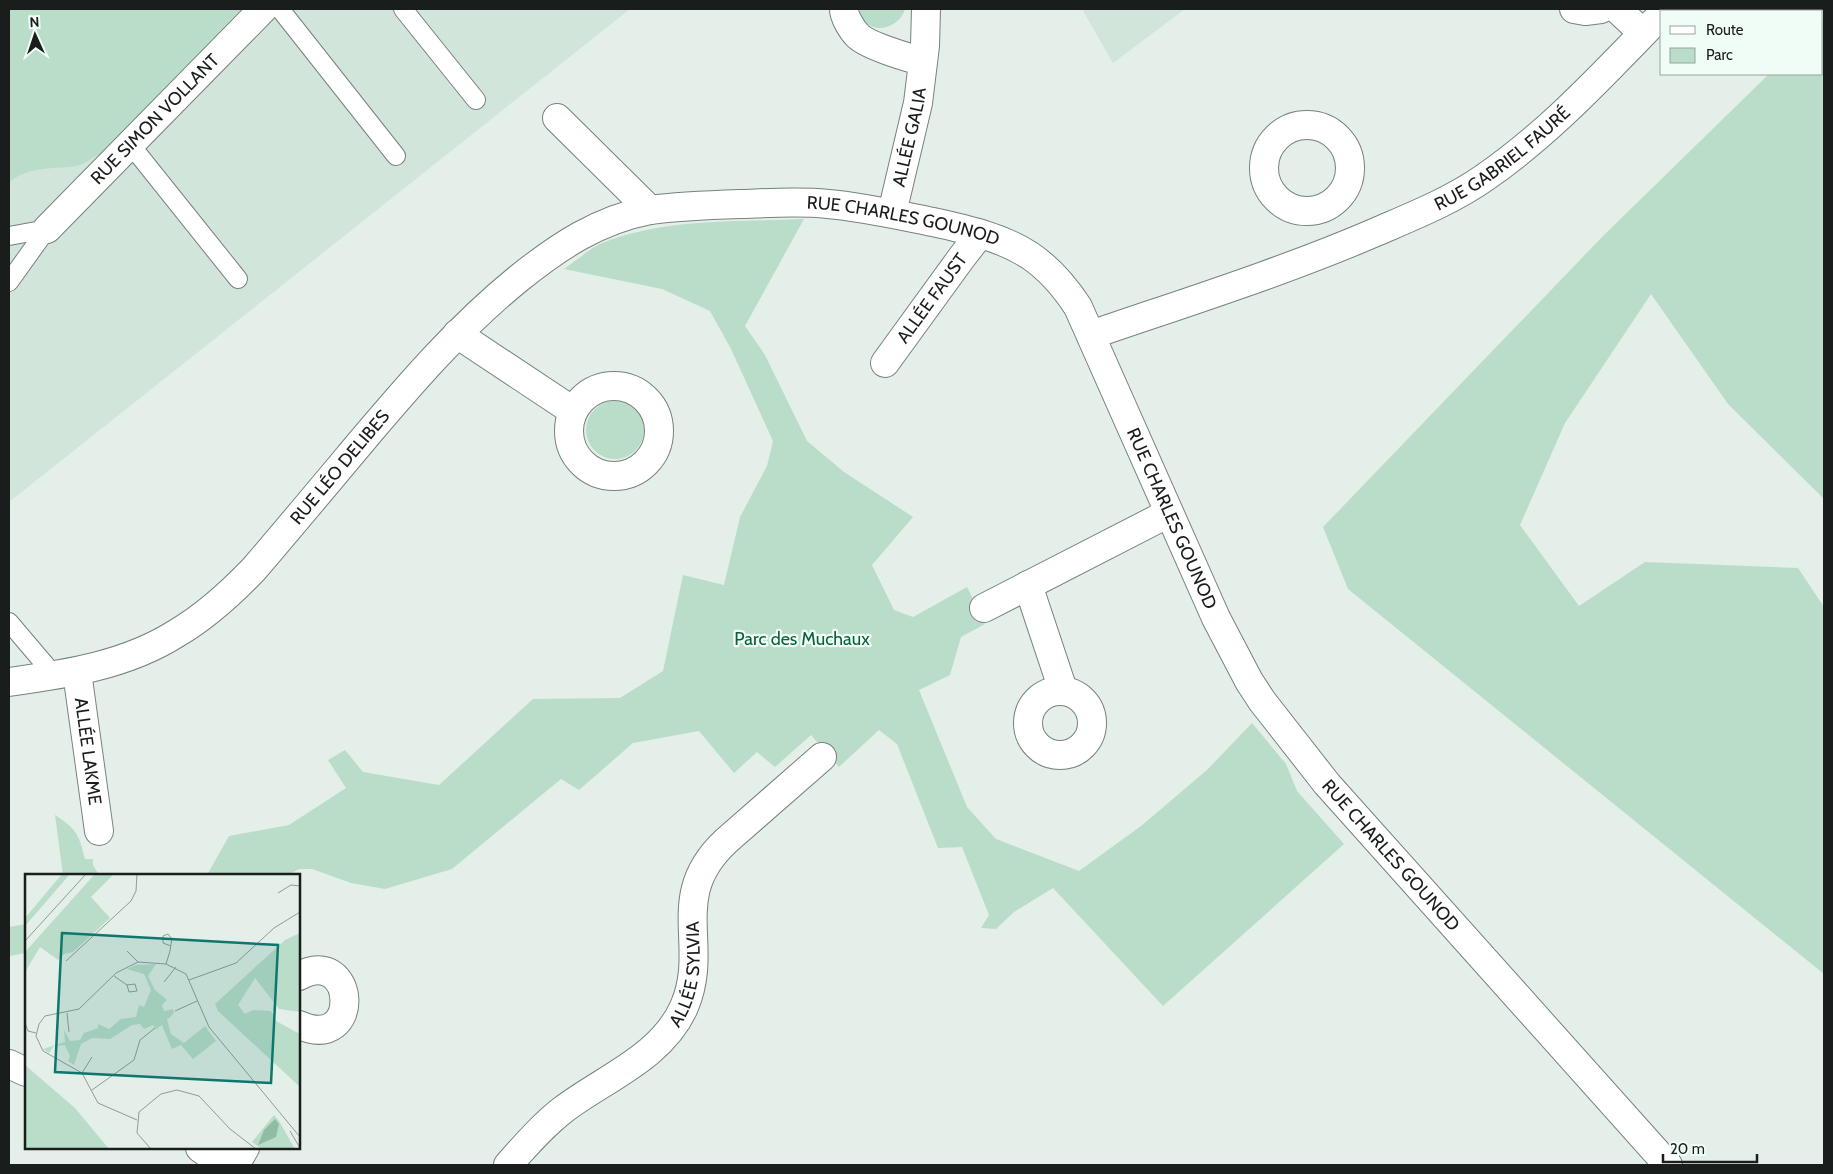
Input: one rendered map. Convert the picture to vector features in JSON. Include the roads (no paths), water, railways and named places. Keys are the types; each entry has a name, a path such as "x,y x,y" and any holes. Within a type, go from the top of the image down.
{"street":[{"name":"RUE SIMON VOLLANT","path":"47,229 263,9"},
{"path":"844,9 844,15 858,36 891,52 923,61"},
{"name":"ALLÉE GALIA","path":"892,214 918,103 926,9"},
{"path":"1574,9 1585,11 1601,9"},
{"path":"1617,9 1642,34"},
{"name":"RUE GABRIEL FAURÉ","path":"1091,335 1302,263 1438,204 1484,178 1545,129 1660,15"},
{"path":"557,118 650,210"},
{"name":"RUE CHARLES GOUNOD","path":"650,210 682,206 801,203 849,206 980,234 1009,245 1029,256 1065,286 1078,307 1091,335 1216,618 1249,681 1281,726 1327,784 1668,1165"},
{"path":"1323,208 1338,248"},
{"name":"RUE LÉO DELIBES","path":"9,682 66,673 127,657 177,634 234,590 254,569 428,364 496,298 566,243 611,220 628,214 650,210"},
{"name":"ALLÉE FAUST","path":"885,363 980,234"},
{"path":"457,334 573,411"},
{"path":"984,608 1169,513"},
{"path":"1028,585 1063,690"},
{"name":"ALLÉE LAKME","path":"66,673 99,831"},
{"name":"ALLÉE SYLVIA","path":"508,1165 565,1108 646,1054 661,1042 671,1030 685,1005 690,988 693,969 693,899 695,885 702,868 719,846 822,756"},
{"path":"300,976 311,971 333,976 341,985 345,995 345,1007 340,1018 332,1026 302,1034"},
{"path":"9,1064 25,1072"},
{"path":"201,1149 224,1165"},
{"path":"235,1165 244,1149"}],"lane":[{"path":"280,9 396,156"},
{"path":"402,9 476,100"},
{"path":"130,144 238,279"},
{"path":"9,236 47,229"},
{"path":"9,282 47,229"},
{"path":"9,622 66,673"}],"park label":[{"name":"Parc des Muchaux","path":"802,639"}]}
